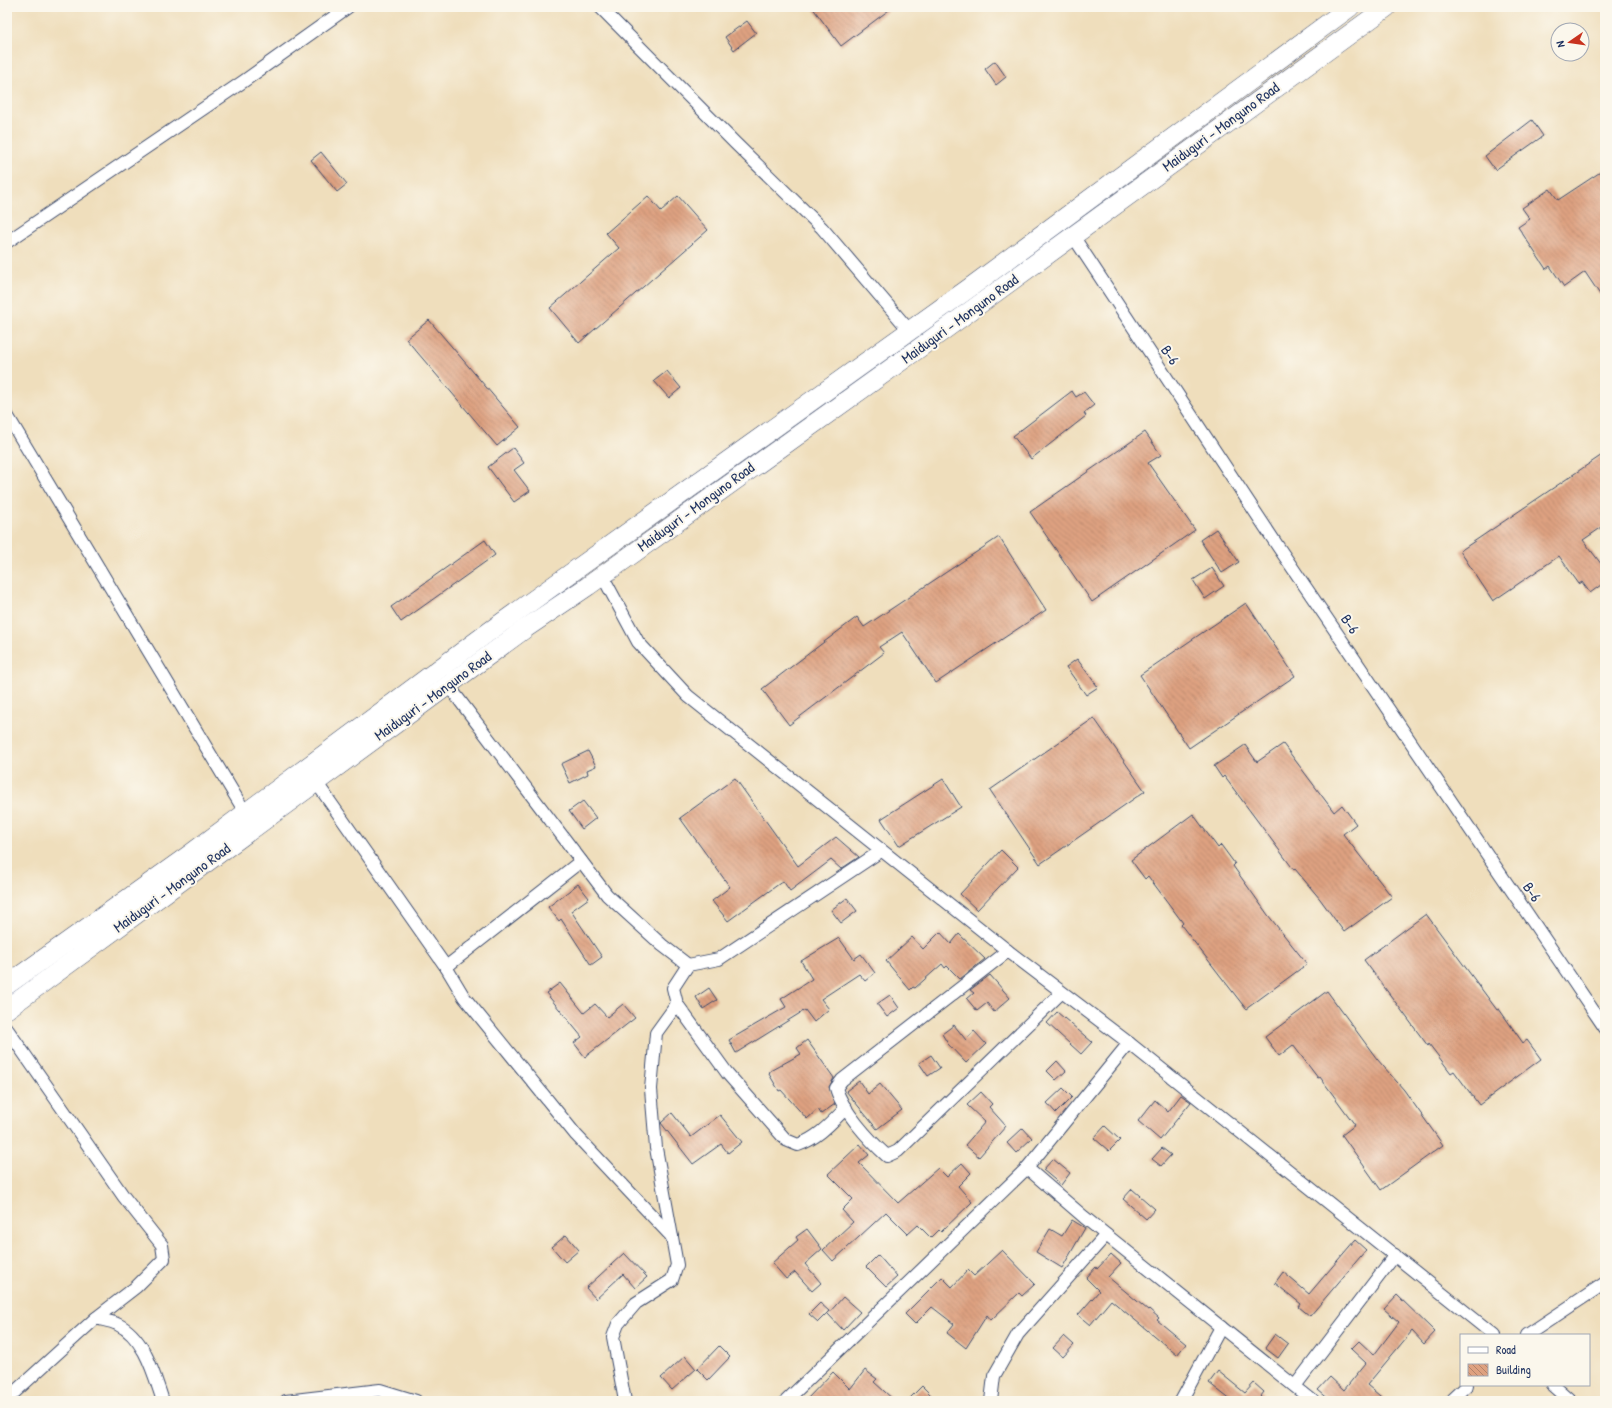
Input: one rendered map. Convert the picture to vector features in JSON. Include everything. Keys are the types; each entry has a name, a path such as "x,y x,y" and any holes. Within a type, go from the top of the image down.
{"main road":[{"name":"Maiduguri - Monguno Road","path":"7,985 189,855 244,812 490,631 968,289 1350,7"},
{"name":"Maiduguri - Monguno Road","path":"7,1010 448,685 918,349 1387,7"}],"street":[{"path":"7,242 244,81 348,7"},
{"path":"600,7 734,143 822,228 909,330"},
{"name":"B-6","path":"1072,236 1279,548 1605,1028"},
{"path":"7,415 13,436 184,709 244,812"},
{"path":"602,575 638,642 688,696 1008,951 1129,1043 1493,1334"},
{"path":"448,685 607,894 662,944 688,965"},
{"path":"316,782 446,967 464,997 576,1135 672,1236"},
{"path":"846,1108 822,1132 809,1141 798,1146 786,1140 727,1073 677,1004 673,988 688,965 719,959 881,851"},
{"path":"446,967 581,861"},
{"path":"1008,951 842,1080 836,1088 838,1098 875,1145 887,1156 898,1151 1061,992"},
{"path":"625,1401 613,1337 618,1324 636,1303 672,1280 677,1265 656,1148 651,1089 656,1033 677,1004"},
{"path":"7,1029 124,1197 162,1245 164,1259 136,1287 96,1318 7,1398"},
{"path":"786,1401 1027,1168 1129,1043"},
{"path":"1027,1168 1106,1235 1313,1401"},
{"path":"991,1401 994,1376 1018,1334 1106,1235"},
{"path":"1294,1386 1395,1255"},
{"path":"1528,1334 1605,1283"},
{"path":"96,1318 118,1324 136,1339 153,1371 163,1401"},
{"path":"1181,1401 1221,1327"},
{"path":"1450,1401 1466,1386"},
{"path":"1554,1386 1571,1401"},
{"path":"286,1401 380,1390 416,1401"}],"building":[{"path":"812,7 893,7 841,46"},
{"path":"747,21 756,33 734,50 725,37"},
{"path":"995,61 1006,77 996,85 985,69"},
{"path":"1532,120 1543,136 1495,170 1485,156"},
{"path":"321,152 347,184 337,192 311,160"},
{"path":"1605,169 1605,302 1585,272 1564,287 1550,266 1546,269 1518,227 1530,219 1522,208 1550,189 1558,200"},
{"path":"648,196 661,211 678,196 708,230 579,343 550,308 619,248 606,233"},
{"path":"429,320 520,427 497,446 406,339"},
{"path":"667,371 681,388 669,398 654,381"},
{"path":"1072,391 1076,397 1084,392 1094,405 1084,413 1086,416 1031,459 1013,436"},
{"path":"1145,432 1161,455 1148,463 1195,530 1092,602 1030,512"},
{"path":"513,448 524,463 514,470 530,491 514,502 488,467"},
{"path":"1605,453 1605,525 1583,540 1605,569 1605,582 1590,593 1582,582 1579,584 1559,556 1493,601 1460,551"},
{"path":"1216,529 1239,562 1222,573 1200,540"},
{"path":"999,537 1046,610 936,683 902,632 879,647 884,653 789,725 762,689 857,617 864,627"},
{"path":"485,540 495,555 401,622 391,607"},
{"path":"1212,568 1224,586 1205,599 1193,580"},
{"path":"1246,603 1295,676 1189,748 1140,675"},
{"path":"1077,659 1098,687 1086,695 1066,667"},
{"path":"1094,718 1145,791 1040,864 990,790"},
{"path":"1283,744 1334,812 1342,805 1356,824 1343,834 1392,897 1344,932 1320,899 1295,869 1294,870 1224,776 1222,778 1214,766 1245,745 1257,762"},
{"path":"588,751 596,766 587,770 588,774 570,783 561,764"},
{"path":"735,778 798,866 836,837 859,857 841,869 831,860 790,891 783,881 728,921 712,901 730,887 680,818"},
{"path":"943,779 961,807 899,846 881,819"},
{"path":"583,801 596,818 582,829 569,811"},
{"path":"1193,814 1218,848 1221,845 1235,864 1233,866 1268,915 1307,964 1246,1009 1181,925 1183,923 1148,876 1145,879 1131,860"},
{"path":"1001,850 1018,867 977,910 960,894"},
{"path":"578,884 589,898 571,911 602,957 591,965 561,919 559,921 548,907"},
{"path":"847,898 857,911 841,923 831,910"},
{"path":"1426,914 1497,1010 1499,1009 1523,1043 1527,1040 1541,1059 1479,1105 1454,1071 1451,1073 1429,1044 1428,1046 1364,960"},
{"path":"940,932 951,944 959,934 985,959 960,979 947,966 945,968 942,964 915,988 913,987 910,990 886,961 912,937 923,949"},
{"path":"839,938 854,959 861,954 875,973 865,981 859,974 821,999 829,1009 814,1022 805,1010 736,1053 729,1040 786,1007 781,999 812,979 801,961"},
{"path":"990,975 1010,998 994,1012 987,1003 977,1011 967,999 974,993 970,990"},
{"path":"560,983 584,1013 595,1004 607,1017 623,1004 635,1018 585,1057 574,1043 582,1037 546,993"},
{"path":"709,988 717,1000 703,1009 696,997"},
{"path":"1327,991 1377,1059 1404,1090 1443,1145 1381,1190 1342,1135 1355,1125 1320,1077 1318,1078 1293,1045 1279,1056 1265,1037"},
{"path":"890,995 899,1008 887,1017 877,1004"},
{"path":"1057,1012 1092,1042 1081,1054 1047,1023"},
{"path":"954,1025 966,1040 974,1031 986,1044 966,1063 948,1044 942,1034"},
{"path":"807,1040 834,1078 829,1087 835,1104 821,1114 818,1109 807,1119 781,1090 779,1091 769,1074 770,1071 801,1054 797,1048"},
{"path":"931,1055 940,1068 928,1076 919,1063"},
{"path":"1057,1061 1066,1071 1056,1080 1047,1071"},
{"path":"859,1081 868,1094 880,1084 902,1110 877,1129 846,1091"},
{"path":"1063,1088 1072,1097 1056,1113 1047,1103"},
{"path":"981,1092 992,1104 989,1107 1006,1126 979,1157 965,1145 985,1122 967,1105"},
{"path":"1181,1095 1191,1102 1160,1140 1138,1121 1155,1100 1168,1112"},
{"path":"672,1113 691,1137 720,1115 742,1142 728,1153 721,1144 693,1164 661,1123"},
{"path":"1105,1126 1120,1140 1109,1151 1094,1138"},
{"path":"1023,1128 1032,1138 1016,1153 1007,1143"},
{"path":"860,1144 869,1155 859,1163 898,1203 938,1168 947,1177 962,1163 971,1173 958,1186 972,1202 941,1232 939,1230 931,1238 918,1225 908,1234 886,1212 833,1261 823,1250 853,1222 842,1210 853,1199 828,1174"},
{"path":"1162,1148 1171,1155 1161,1166 1152,1159"},
{"path":"1053,1159 1070,1173 1061,1185 1043,1170"},
{"path":"1132,1189 1155,1209 1146,1219 1123,1199"},
{"path":"1072,1220 1085,1228 1062,1268 1036,1252 1050,1229 1062,1236"},
{"path":"807,1229 822,1249 805,1264 821,1283 812,1291 795,1272 786,1279 772,1263 798,1240 796,1237"},
{"path":"566,1235 579,1250 565,1262 552,1247"},
{"path":"1355,1240 1366,1250 1310,1316 1299,1307 1301,1304 1275,1283 1283,1272 1309,1294"},
{"path":"1002,1250 1035,1284 1022,1296 1019,1293 991,1320 987,1315 966,1348 947,1333 954,1324 932,1307 915,1324 905,1314 942,1277 952,1287 968,1270 974,1276"},
{"path":"624,1253 647,1277 635,1288 623,1274 596,1299 586,1288"},
{"path":"1111,1254 1121,1263 1108,1277 1148,1310 1149,1309 1159,1318 1157,1320 1186,1344 1177,1355 1111,1300 1090,1325 1078,1315 1099,1291 1086,1278"},
{"path":"878,1255 897,1277 886,1287 866,1267"},
{"path":"1397,1295 1435,1332 1424,1344 1412,1331 1367,1385 1386,1401 1331,1401 1318,1390 1330,1377 1344,1390 1366,1363 1351,1349 1359,1341 1374,1355 1399,1322 1384,1309"},
{"path":"843,1297 860,1312 843,1330 828,1314"},
{"path":"820,1303 829,1311 818,1322 809,1314"},
{"path":"1275,1334 1288,1344 1278,1358 1265,1348"},
{"path":"1064,1336 1074,1345 1063,1357 1053,1348"},
{"path":"719,1346 730,1357 708,1380 697,1369"},
{"path":"685,1356 696,1369 672,1390 661,1378"},
{"path":"865,1370 877,1379 874,1382 895,1401 805,1401 833,1372 850,1389"},
{"path":"1218,1371 1245,1393 1254,1383 1264,1392 1257,1401 1232,1401 1209,1383"},
{"path":"922,1386 937,1401 907,1401"}]}
